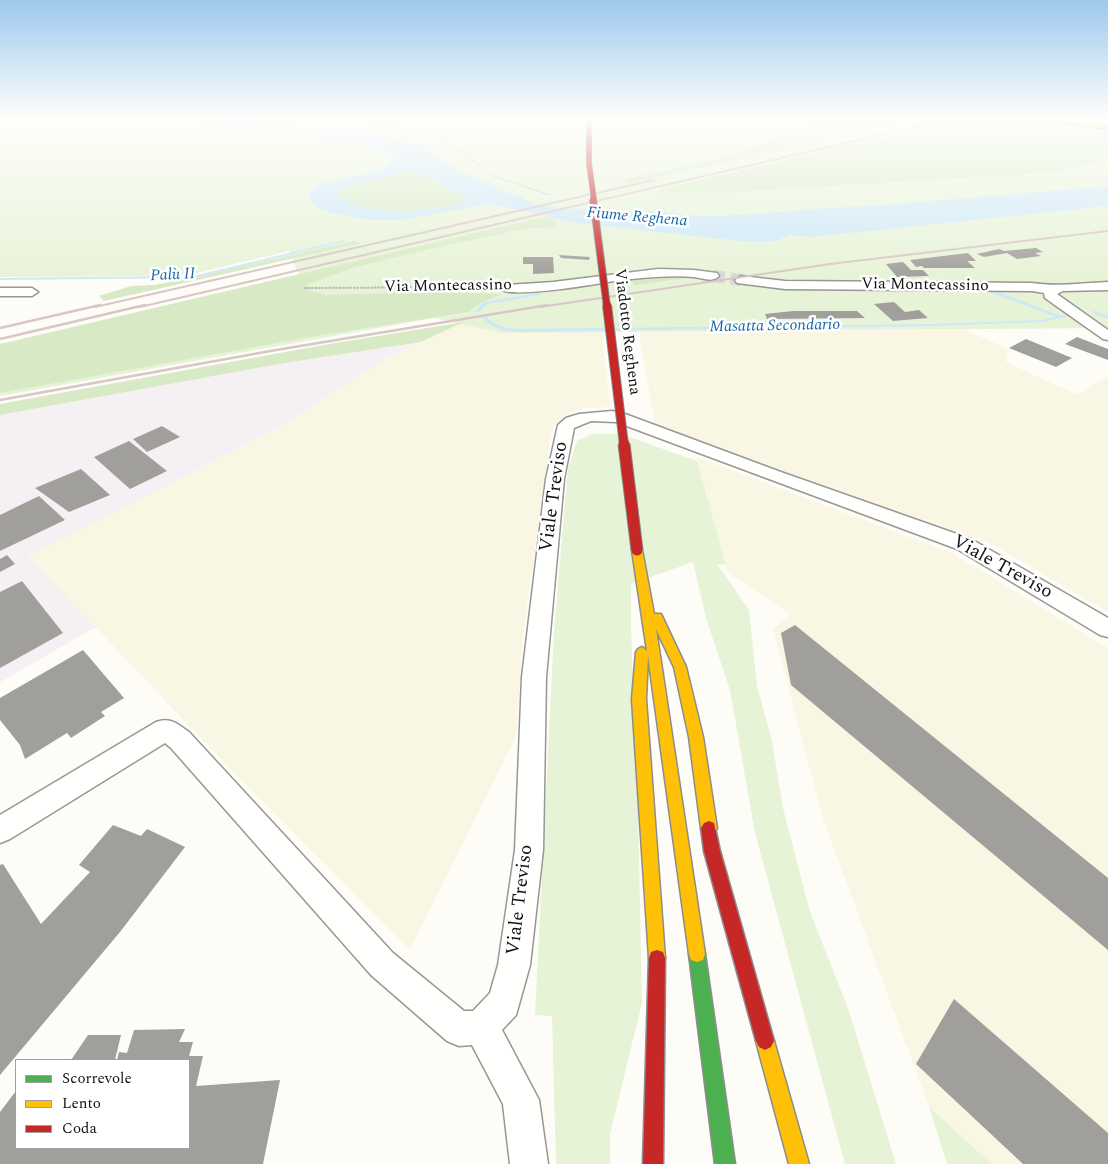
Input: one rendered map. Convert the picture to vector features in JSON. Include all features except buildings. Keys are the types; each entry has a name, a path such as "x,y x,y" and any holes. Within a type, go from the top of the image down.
{"main road":[{"name":"Viadotto Reghena","path":"590,172 637,550 645,590"},
{"path":"645,590 639,700 657,953 653,1164"},
{"path":"645,590 713,1064 725,1164"},
{"path":"645,590 680,666 696,737 712,851 799,1164"}],"street":[{"name":"Via Montecassino","path":"507,289 569,284 654,272 695,273 713,276"},
{"name":"Via Montecassino","path":"741,280 784,285 1032,287 1052,290 1062,287 1108,286"},
{"path":"1052,290 1050,295 1057,302 1108,336"},
{"path":"0,292 32,292"},
{"name":"Viale Treviso","path":"481,1027 504,1003 514,965 529,850 534,677 555,479 566,425 578,418 599,415 619,417 772,475 964,544 1108,629"},
{"path":"0,830 165,730 180,740 382,964 460,1029 481,1027 521,1100 529,1164"}],"path":[{"path":"488,172 493,176 550,196"},
{"name":"Via Montecassino","path":"304,288 490,286"}],"shaded area":[{"path":"466,321 602,332 610,407 585,408 571,412 557,421 551,432 523,636 516,736 410,950 210,748 28,556 279,428 386,359"},
{"path":"965,330 1009,349 1006,362 1078,395 1108,376 1108,612 990,543 655,426 639,332"},
{"path":"421,342 386,359 279,428 29,556 96,627 0,682 0,415 285,363"},
{"path":"696,457 952,553 1108,648 1108,1164 992,1164 929,1107 822,816 773,628 791,615 728,572"}],"green space":[{"path":"0,172 1108,172 1108,328 502,333 434,318 0,396 0,344 306,290 289,251 192,274 163,276 0,277"},
{"path":"409,172 418,172 467,198 446,207 432,209 399,211 359,208 341,202 337,194 339,190 347,186"},
{"path":"658,172 680,172 628,184 625,180"},
{"path":"733,172 1053,172 715,193 658,192 662,189"},
{"path":"548,216 547,218 552,219 559,227 528,228 430,249 355,267 308,284 310,291 327,295 423,292 501,294 475,306 469,312 316,336 0,393 0,344"},
{"path":"354,241 362,243 104,301 99,296 131,286 155,285 180,280"},
{"path":"684,275 694,277 633,284 633,279 639,276"},
{"path":"464,322 421,342 285,363 0,415 0,404 329,344"},
{"path":"592,434 621,434 697,461 726,565 717,564 749,610 757,686 772,741 783,808 810,912 848,1008 896,1164 845,1164 755,833 730,690 706,618 693,562 631,584 642,1003 610,1134 610,1164 556,1164 552,1016 535,1015 554,631 568,469 577,441"},
{"path":"929,1107 992,1164 947,1164"}],"water":[{"name":"Fiume Reghena","path":"404,172 343,189 338,195 347,202 380,210 400,211 439,208 466,199 437,181 413,172 461,172 531,203 546,206 606,211 654,211 697,216 724,216 873,206 1108,186 1108,206 811,237 790,235 776,241 749,242 579,223 546,218 548,216 488,204 402,220 369,220 331,213 310,201 308,192 326,182 340,181 344,178 367,174"}],"waterway":[{"name":"Palù II","path":"0,279 193,277 343,241"},
{"path":"994,292 1060,317"},
{"path":"477,311 486,303 538,294"},
{"name":"Masatta Secondario","path":"1094,312 1108,318"},
{"name":"Masatta Secondario","path":"484,318 496,327 519,330 931,325 1041,321 1069,316"}],"tunnel":[{"path":"713,276 741,280"}],"railway":[{"path":"140,307 720,172"},
{"path":"95,307 654,180"},
{"path":"540,307 830,264 1108,231"},
{"path":"0,328 100,305"},
{"path":"0,339 145,305"},
{"path":"0,400 276,350 548,305"}],"traffic: fast":[{"path":"697,954 725,1164"}],"traffic: slow":[{"path":"637,550 645,591 697,954"},
{"path":"657,617 680,667 696,737 709,828"},
{"path":"642,652 639,699 657,958"},
{"path":"765,1041 799,1164"}],"traffic: jam":[{"path":"590,172 637,550"},
{"path":"709,828 712,851 765,1041"},
{"path":"653,1164 657,958"}]}
